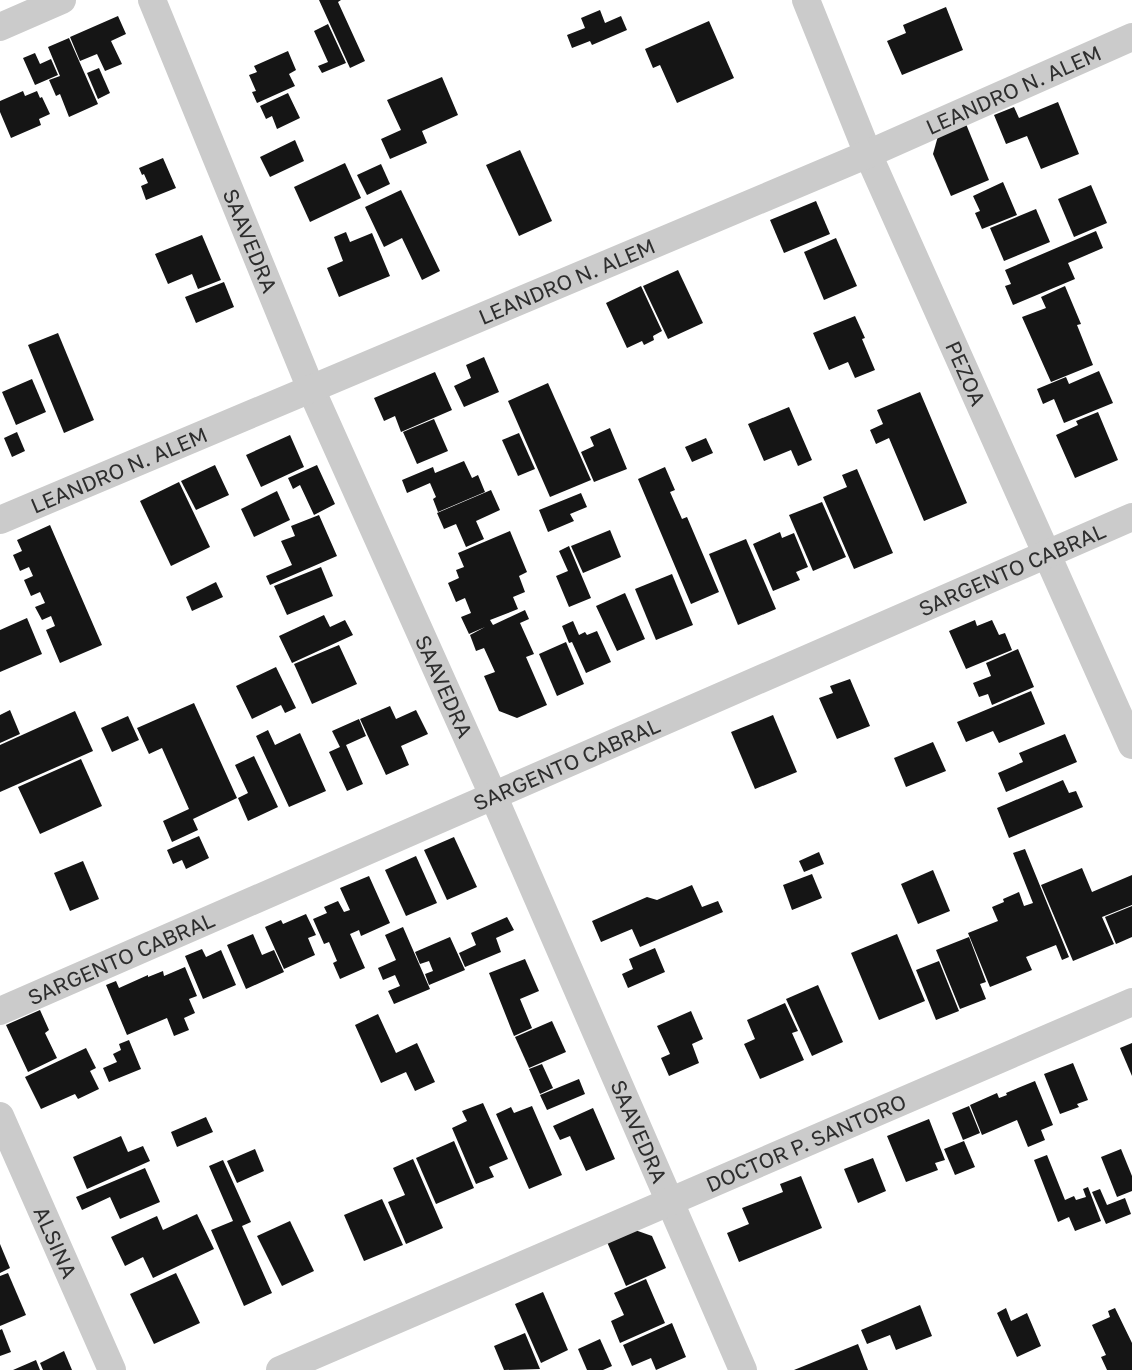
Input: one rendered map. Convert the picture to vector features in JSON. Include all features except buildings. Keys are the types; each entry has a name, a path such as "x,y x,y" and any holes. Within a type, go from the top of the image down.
{"street":[{"path":"0,27 62,0"},
{"name":"SAAVEDRA","path":"152,0 311,389 493,795 743,1370"},
{"name":"PEZOA","path":"806,0 868,154 1132,745"},
{"name":"LEANDRO N. ALEM","path":"0,520 868,154 1132,37"},
{"name":"SARGENTO CABRAL","path":"0,1011 1132,517"},
{"name":"DOCTOR P. SANTORO","path":"280,1370 1132,1002"},
{"name":"ALSINA","path":"0,1116 112,1370"}]}
